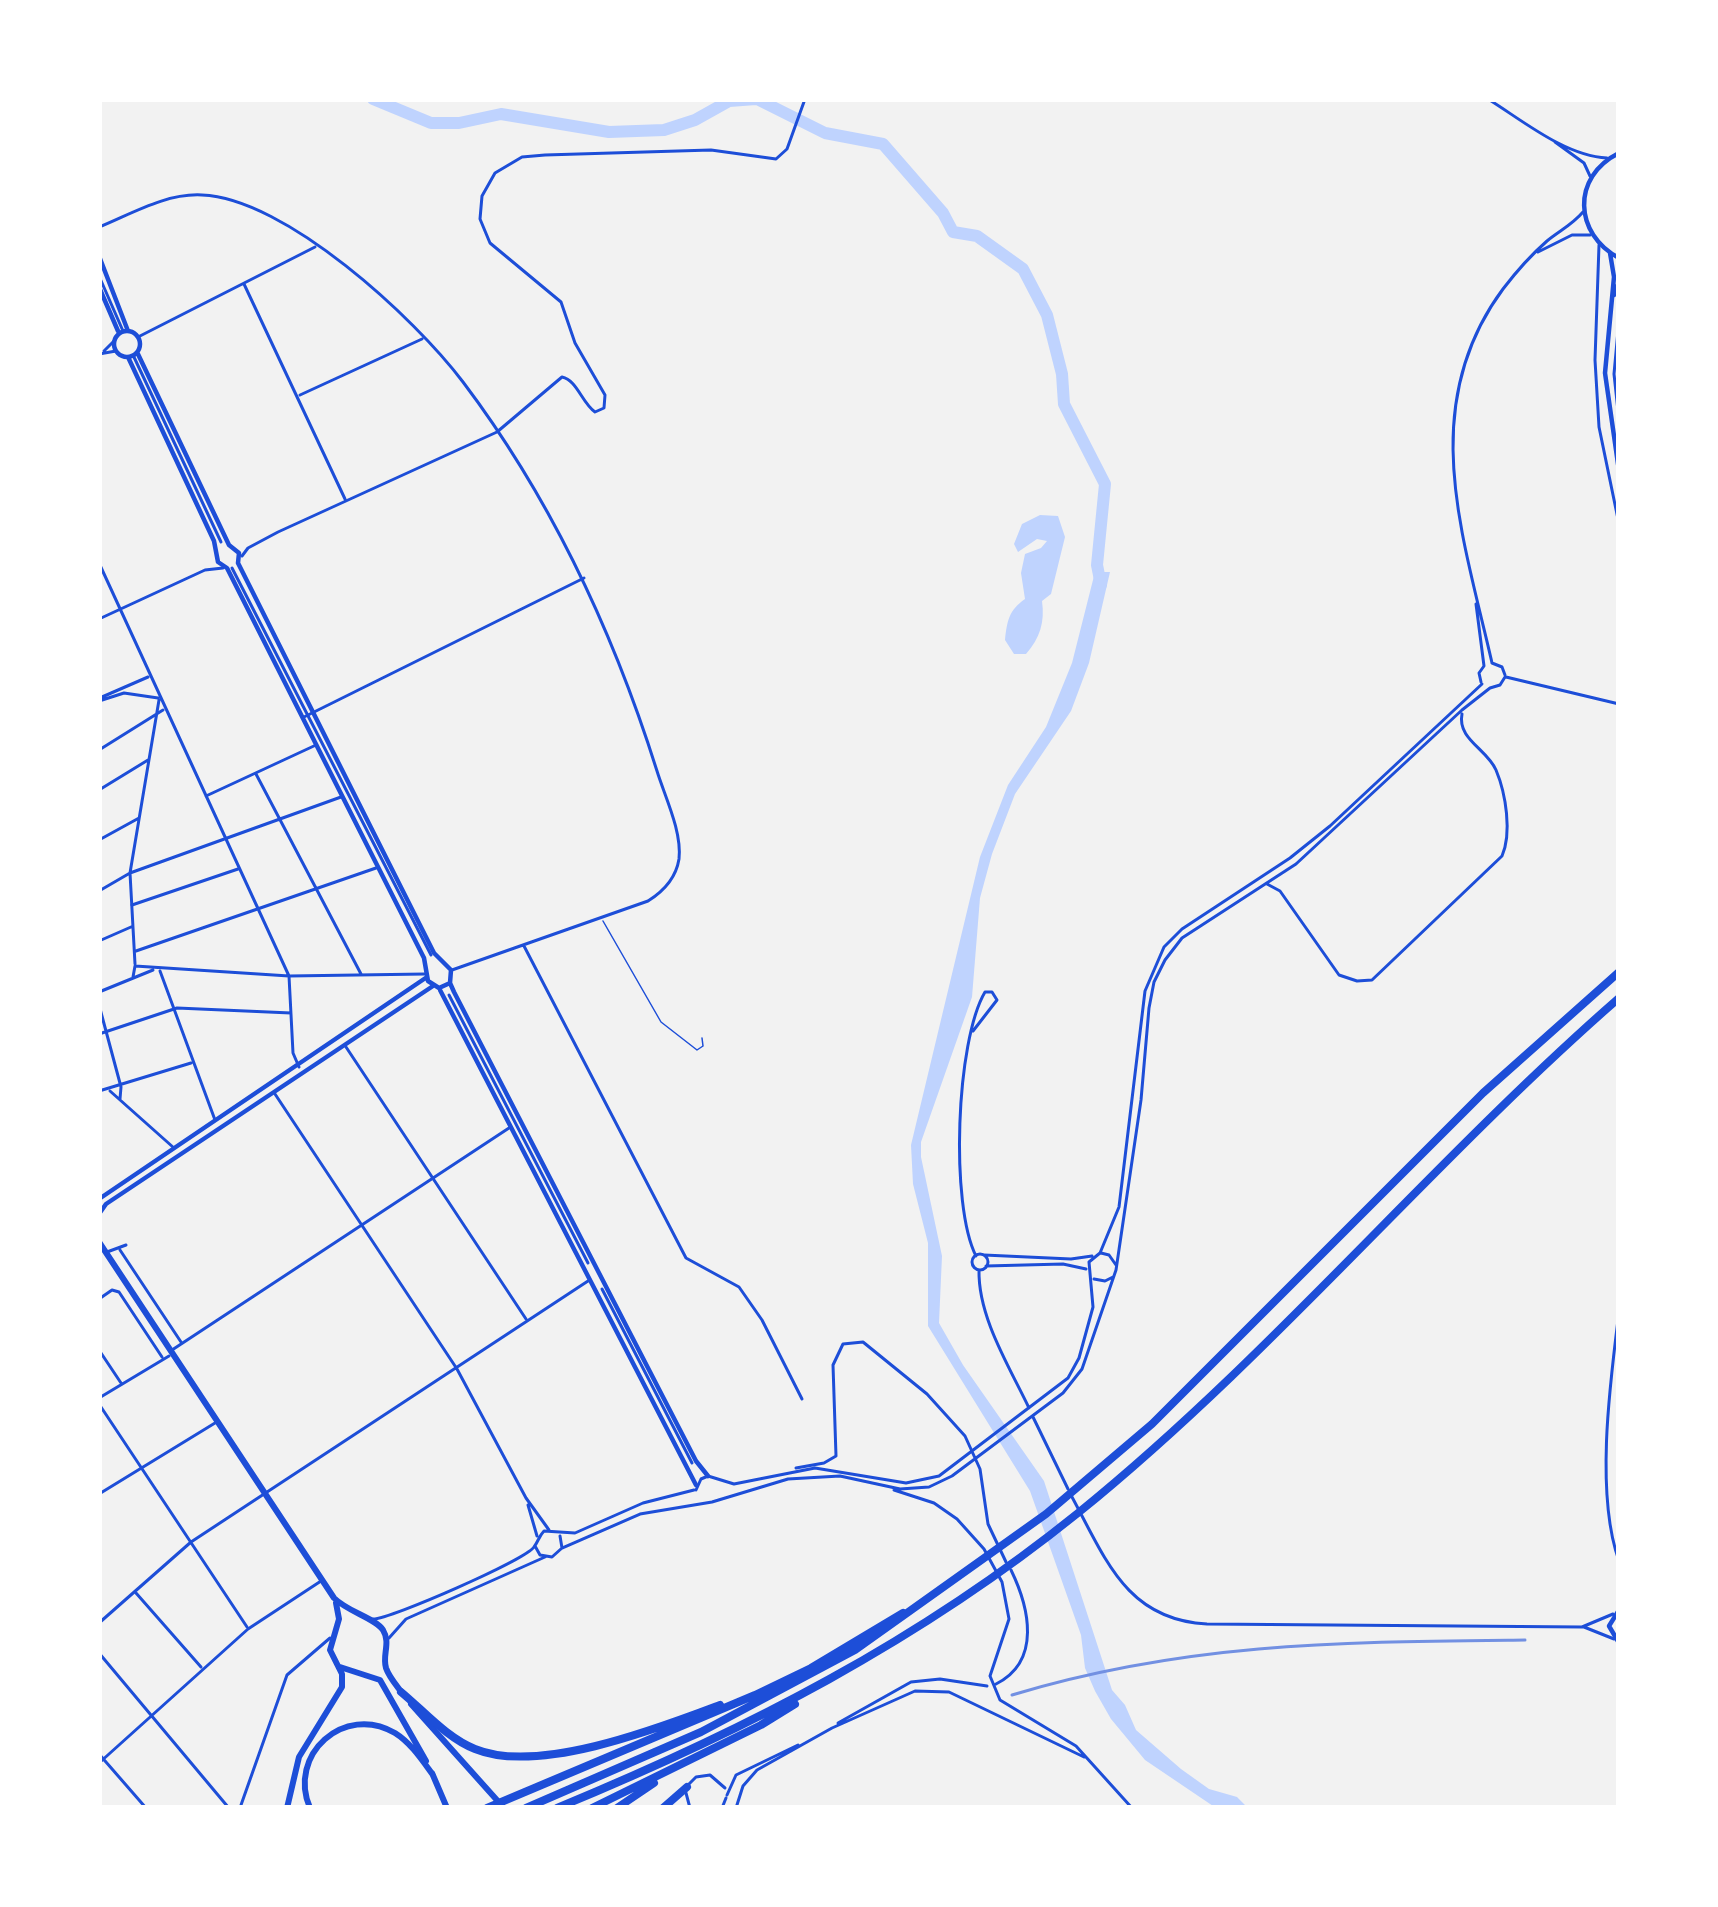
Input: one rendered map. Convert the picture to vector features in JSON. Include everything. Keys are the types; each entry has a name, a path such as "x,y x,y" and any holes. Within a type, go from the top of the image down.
{"highway":[{"path":"526,1808 658,1752 776,1694 855,1650 982,1562 1097,1472 1236,1343 1483,1094 1619,972"},
{"path":"557,1808 811,1692 895,1644 990,1580 1107,1489 1218,1391 1462,1142 1619,998"},
{"path":"487,1808 755,1695 921,1604"},
{"path":"401,1692 457,1740 489,1754 548,1754 659,1726 811,1668"},
{"path":"607,1808 755,1734 811,1692"},
{"path":"592,1808 778,1716"},
{"path":"617,1808 654,1784"},
{"path":"663,1808 687,1787"}],"main road":[{"path":"99,1232 115,1267 334,1598 339,1615 331,1637 342,1677 340,1692 299,1757 287,1808"},
{"path":"334,1598 382,1628 387,1670 401,1692 504,1808"},
{"path":"337,1626 364,1618"},
{"path":"362,1674 378,1667 385,1657"},
{"path":"336,1663 380,1680 448,1808"},
{"path":"310,1808 304,1786 308,1760 323,1739 345,1727 365,1724 393,1732 433,1775"}],"street":[{"path":"99,619 205,570 232,565 248,548 497,432 562,377 572,380 595,412 604,408 605,394 575,343 556,295 502,254 482,228 482,196 495,173 522,157 545,155 711,151 769,159 782,156 805,99"},
{"path":"1488,99 1549,137 1584,164 1591,177"},
{"path":"1549,137 1592,157 1615,154"},
{"path":"1615,154 1591,177 1584,211 1598,245 1619,258"},
{"path":"99,227 170,198 205,195 244,204 317,246 374,288 462,380 527,474 584,578 635,702 679,850 674,875 660,894 452,970"},
{"path":"1492,662 1451,476 1455,405 1480,328 1502,290 1532,256 1584,211"},
{"path":"1532,256 1572,235 1591,235"},
{"path":"1598,245 1595,360 1599,427 1619,524"},
{"path":"121,334 138,337 317,246"},
{"path":"1610,253 1614,269 1605,373 1619,471"},
{"path":"99,256 121,334 116,351"},
{"path":"99,276 121,334"},
{"path":"1612,300 1619,282"},
{"path":"244,284 346,502"},
{"path":"99,287 121,334"},
{"path":"1619,320 1614,374 1619,420"},
{"path":"101,354 121,334"},
{"path":"138,337 133,355 217,554 232,565 442,962 452,970"},
{"path":"297,397 424,338"},
{"path":"101,354 133,355"},
{"path":"133,355 228,545 232,565 430,955"},
{"path":"205,570 228,545 248,548"},
{"path":"99,563 289,976 292,1053 299,1067"},
{"path":"309,715 584,578"},
{"path":"1474,585 1484,666"},
{"path":"1490,688 1482,684 1479,673 1492,662"},
{"path":"887,1487 920,1489 951,1473 1064,1393 1082,1370 1116,1267 1154,982 1182,938 1296,864 1462,710 1501,685 1502,667 1492,662"},
{"path":"99,700 150,676"},
{"path":"1505,677 1619,704"},
{"path":"1088,1269 1119,1207 1144,991 1164,947 1205,912 1291,858 1330,826 1482,684"},
{"path":"99,700 124,693 160,698"},
{"path":"133,977 130,873 160,698"},
{"path":"156,718 164,708"},
{"path":"1266,883 1288,902 1339,975 1372,980 1502,856 1507,845 1509,832 1496,769 1460,724 1462,710"},
{"path":"99,750 167,715"},
{"path":"309,715 316,745 427,974 691,1464 708,1476 734,1484 836,1456 833,1365 843,1344 859,1341 868,1345 958,1426 979,1463 988,1524 1026,1610 1028,1636 1023,1652 1011,1674 997,1684"},
{"path":"204,797 316,745"},
{"path":"99,790 149,759"},
{"path":"256,774 362,976"},
{"path":"99,891 130,873 342,796"},
{"path":"99,840 140,817"},
{"path":"134,951 378,867"},
{"path":"132,905 238,869"},
{"path":"99,941 133,926"},
{"path":"523,945 686,1258 739,1287 802,1399"},
{"path":"99,1199 299,1067 442,962"},
{"path":"135,966 289,976 427,974"},
{"path":"99,992 157,969"},
{"path":"157,969 216,1121"},
{"path":"452,970 450,982 600,1273 691,1464 699,1499 708,1503"},
{"path":"99,1214 106,1204 345,1046 450,982"},
{"path":"973,1031 997,1000 992,992 982,996 973,1031 959,1142 967,1233 976,1256 973,1265 979,1270 980,1290 993,1332 1084,1518 1107,1561 1135,1598 1173,1620 1582,1627 1617,1643"},
{"path":"449,994 588,1263"},
{"path":"99,1005 120,1099"},
{"path":"99,1034 173,1009 292,1013"},
{"path":"345,1046 528,1321"},
{"path":"99,1091 192,1062"},
{"path":"108,1090 175,1148"},
{"path":"274,1093 457,1369 526,1498 549,1530 559,1535 575,1533 643,1503 696,1487 708,1476"},
{"path":"248,1629 99,1401 509,1128"},
{"path":"106,1252 126,1245"},
{"path":"120,1250 182,1344"},
{"path":"976,1256 1071,1259 1097,1254 1113,1258 1116,1267"},
{"path":"984,1255 986,1266"},
{"path":"115,1267 129,1264"},
{"path":"777,1474 840,1470 913,1483 951,1473 1061,1386 1076,1366 1091,1318 1093,1278 1088,1269 1063,1264 979,1270"},
{"path":"589,1279 598,1282 600,1273"},
{"path":"1093,1278 1101,1281 1113,1276"},
{"path":"99,1623 191,1542 589,1279"},
{"path":"602,1289 691,1464"},
{"path":"99,1299 112,1290 119,1292 160,1358"},
{"path":"151,1322 156,1307"},
{"path":"1619,1312 1608,1426 1609,1532 1619,1561"},
{"path":"99,1350 121,1383"},
{"path":"99,1493 217,1422"},
{"path":"387,1645 392,1631 406,1619 558,1555 640,1514 708,1503 788,1478 840,1476 941,1507 965,1526 1002,1582 1010,1611 990,1670 995,1693 1006,1707 1076,1746 1132,1808"},
{"path":"718,1480 719,1497"},
{"path":"526,1498 537,1537 535,1546"},
{"path":"537,1537 549,1530"},
{"path":"559,1535 562,1549"},
{"path":"535,1546 545,1557"},
{"path":"364,1618 383,1619 403,1612 535,1546"},
{"path":"146,1808 100,1758 248,1629 323,1580"},
{"path":"134,1592 203,1670"},
{"path":"1582,1627 1617,1610"},
{"path":"1617,1610 1609,1626 1617,1643"},
{"path":"99,1653 228,1808 242,1807 284,1682 297,1663 331,1637"},
{"path":"309,1654 324,1654 336,1663"},
{"path":"832,1728 881,1695 911,1682 940,1678 987,1686"},
{"path":"723,1807 736,1775 902,1694 942,1690 1073,1751 1095,1766"},
{"path":"736,1808 749,1778 806,1742"},
{"path":"690,1808 687,1787 696,1778 710,1775 722,1782 727,1795"},
{"path":"130,1808 139,1799"}],"lane":[{"path":"602,917 661,1022 697,1050 703,1046 702,1038"}],"water":[{"path":"1040,515 1058,516 1065,537 1051,594 1042,601 1038,636 1026,654 1014,654 1005,640 1010,617 1025,599 1021,573 1025,554 1047,541 1037,539 1018,552 1014,544 1022,524"},
{"path":"1095,572 1110,572 1089,663 1071,711 1015,794 992,854 980,898 972,997 921,1142 942,1256 939,1323 1044,1481 1112,1690 1136,1730 1209,1789 1237,1797 1248,1808 1216,1808 1145,1760 1111,1719 1085,1668 1081,1635 1030,1491 928,1326 928,1243 913,1184 911,1145 980,857 1008,785 1046,727 1072,663"}],"waterway":[{"path":"373,99 431,123 501,114 609,132 664,130 729,101 756,99"},
{"path":"757,99 825,133 883,144 943,213 953,232 977,236 1023,269 1047,315 1062,374 1064,404 1105,484 1097,565 1101,585"}],"railway":[{"path":"1012,1695 1141,1664 1267,1648 1525,1640"}]}
